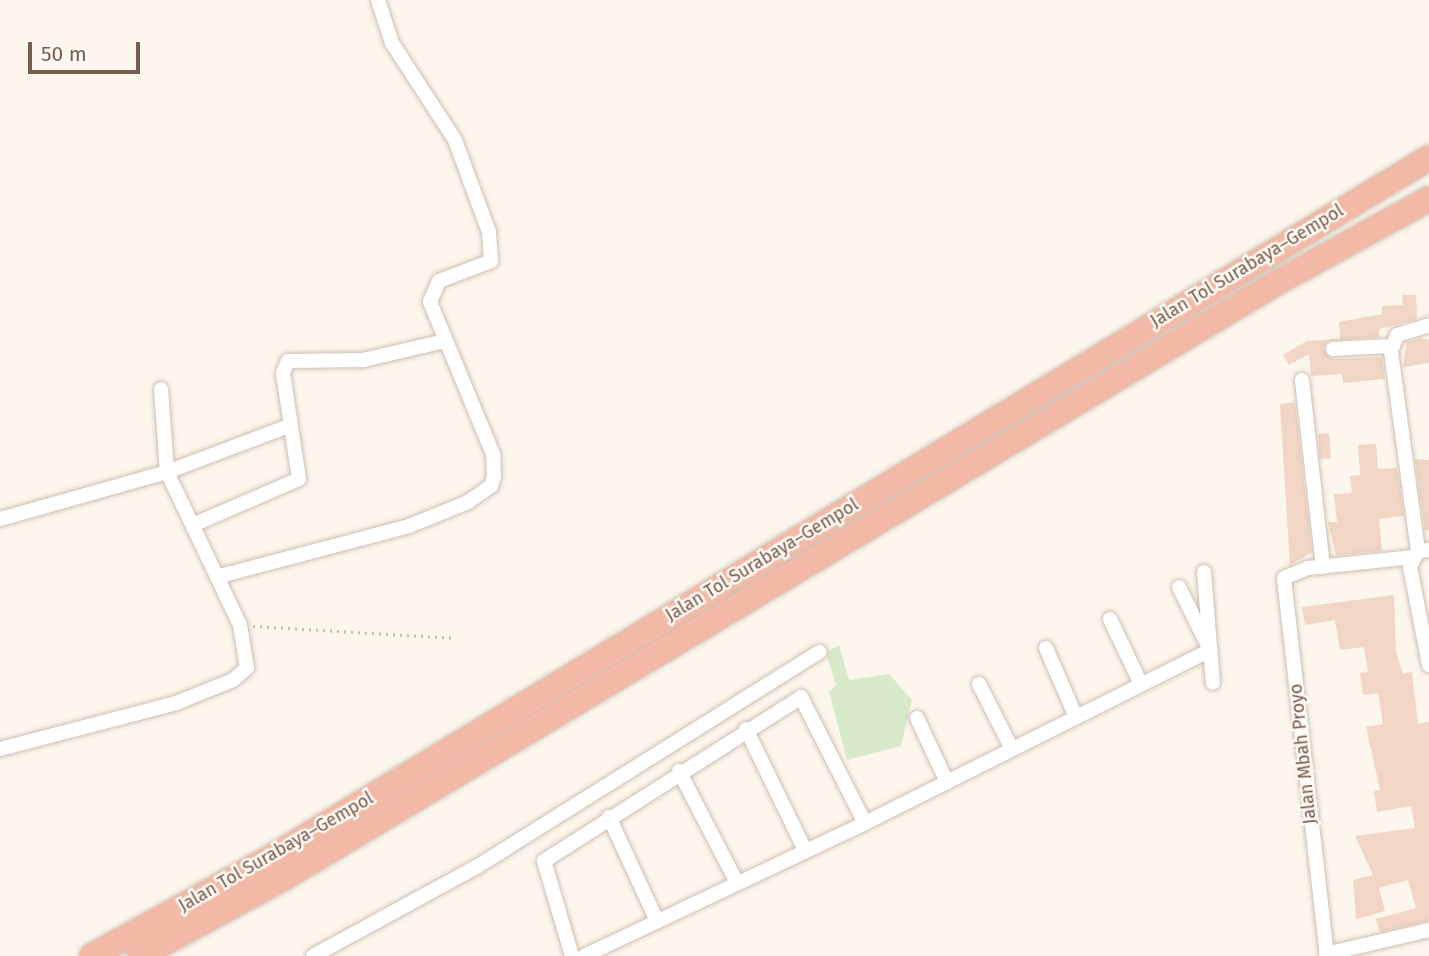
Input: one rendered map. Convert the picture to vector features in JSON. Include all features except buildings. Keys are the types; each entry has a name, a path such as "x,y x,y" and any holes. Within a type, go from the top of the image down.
{"highway":[{"name":"Jalan Tol Surabaya–Gempol","path":"92,956 272,857 1429,158"},
{"name":"Jalan Tol Surabaya–Gempol","path":"140,956 282,879 1278,282 1429,199"}],"street":[{"path":"220,576 409,526 491,486 494,454 430,302 432,287 482,267 493,257 493,247 455,140 398,54 378,0"},
{"path":"1429,325 1397,335 1393,346 1420,553 1410,577 1429,665"},
{"path":"195,524 297,482 300,475 289,426 283,373 288,361 363,360 445,341"},
{"path":"1333,349 1393,346"},
{"path":"1301,380 1315,568 1420,553"},
{"path":"0,748 115,721 233,680 249,658 240,625 220,576 167,472 161,389"},
{"path":"0,519 167,472 289,426"},
{"name":"Jalan Mbah Proyo","path":"1315,568 1284,578 1326,955"},
{"path":"1204,572 1213,683"},
{"path":"1179,587 1210,650"},
{"path":"1110,619 1141,684"},
{"path":"1046,649 1076,717"},
{"path":"583,956 804,848 865,823 1210,650"},
{"path":"313,956 478,866 819,652"},
{"path":"979,684 1012,749"},
{"path":"572,956 544,861 679,771 801,696 865,823"},
{"path":"917,718 947,782"},
{"path":"746,729 804,848"},
{"path":"679,771 736,881"},
{"path":"608,817 657,921"},
{"path":"1326,955 1429,930"}],"path":[{"path":"240,625 456,638"}],"green space":[{"path":"839,645 849,680 889,674 912,700 901,746 847,760 829,692 836,685 826,653"}]}
